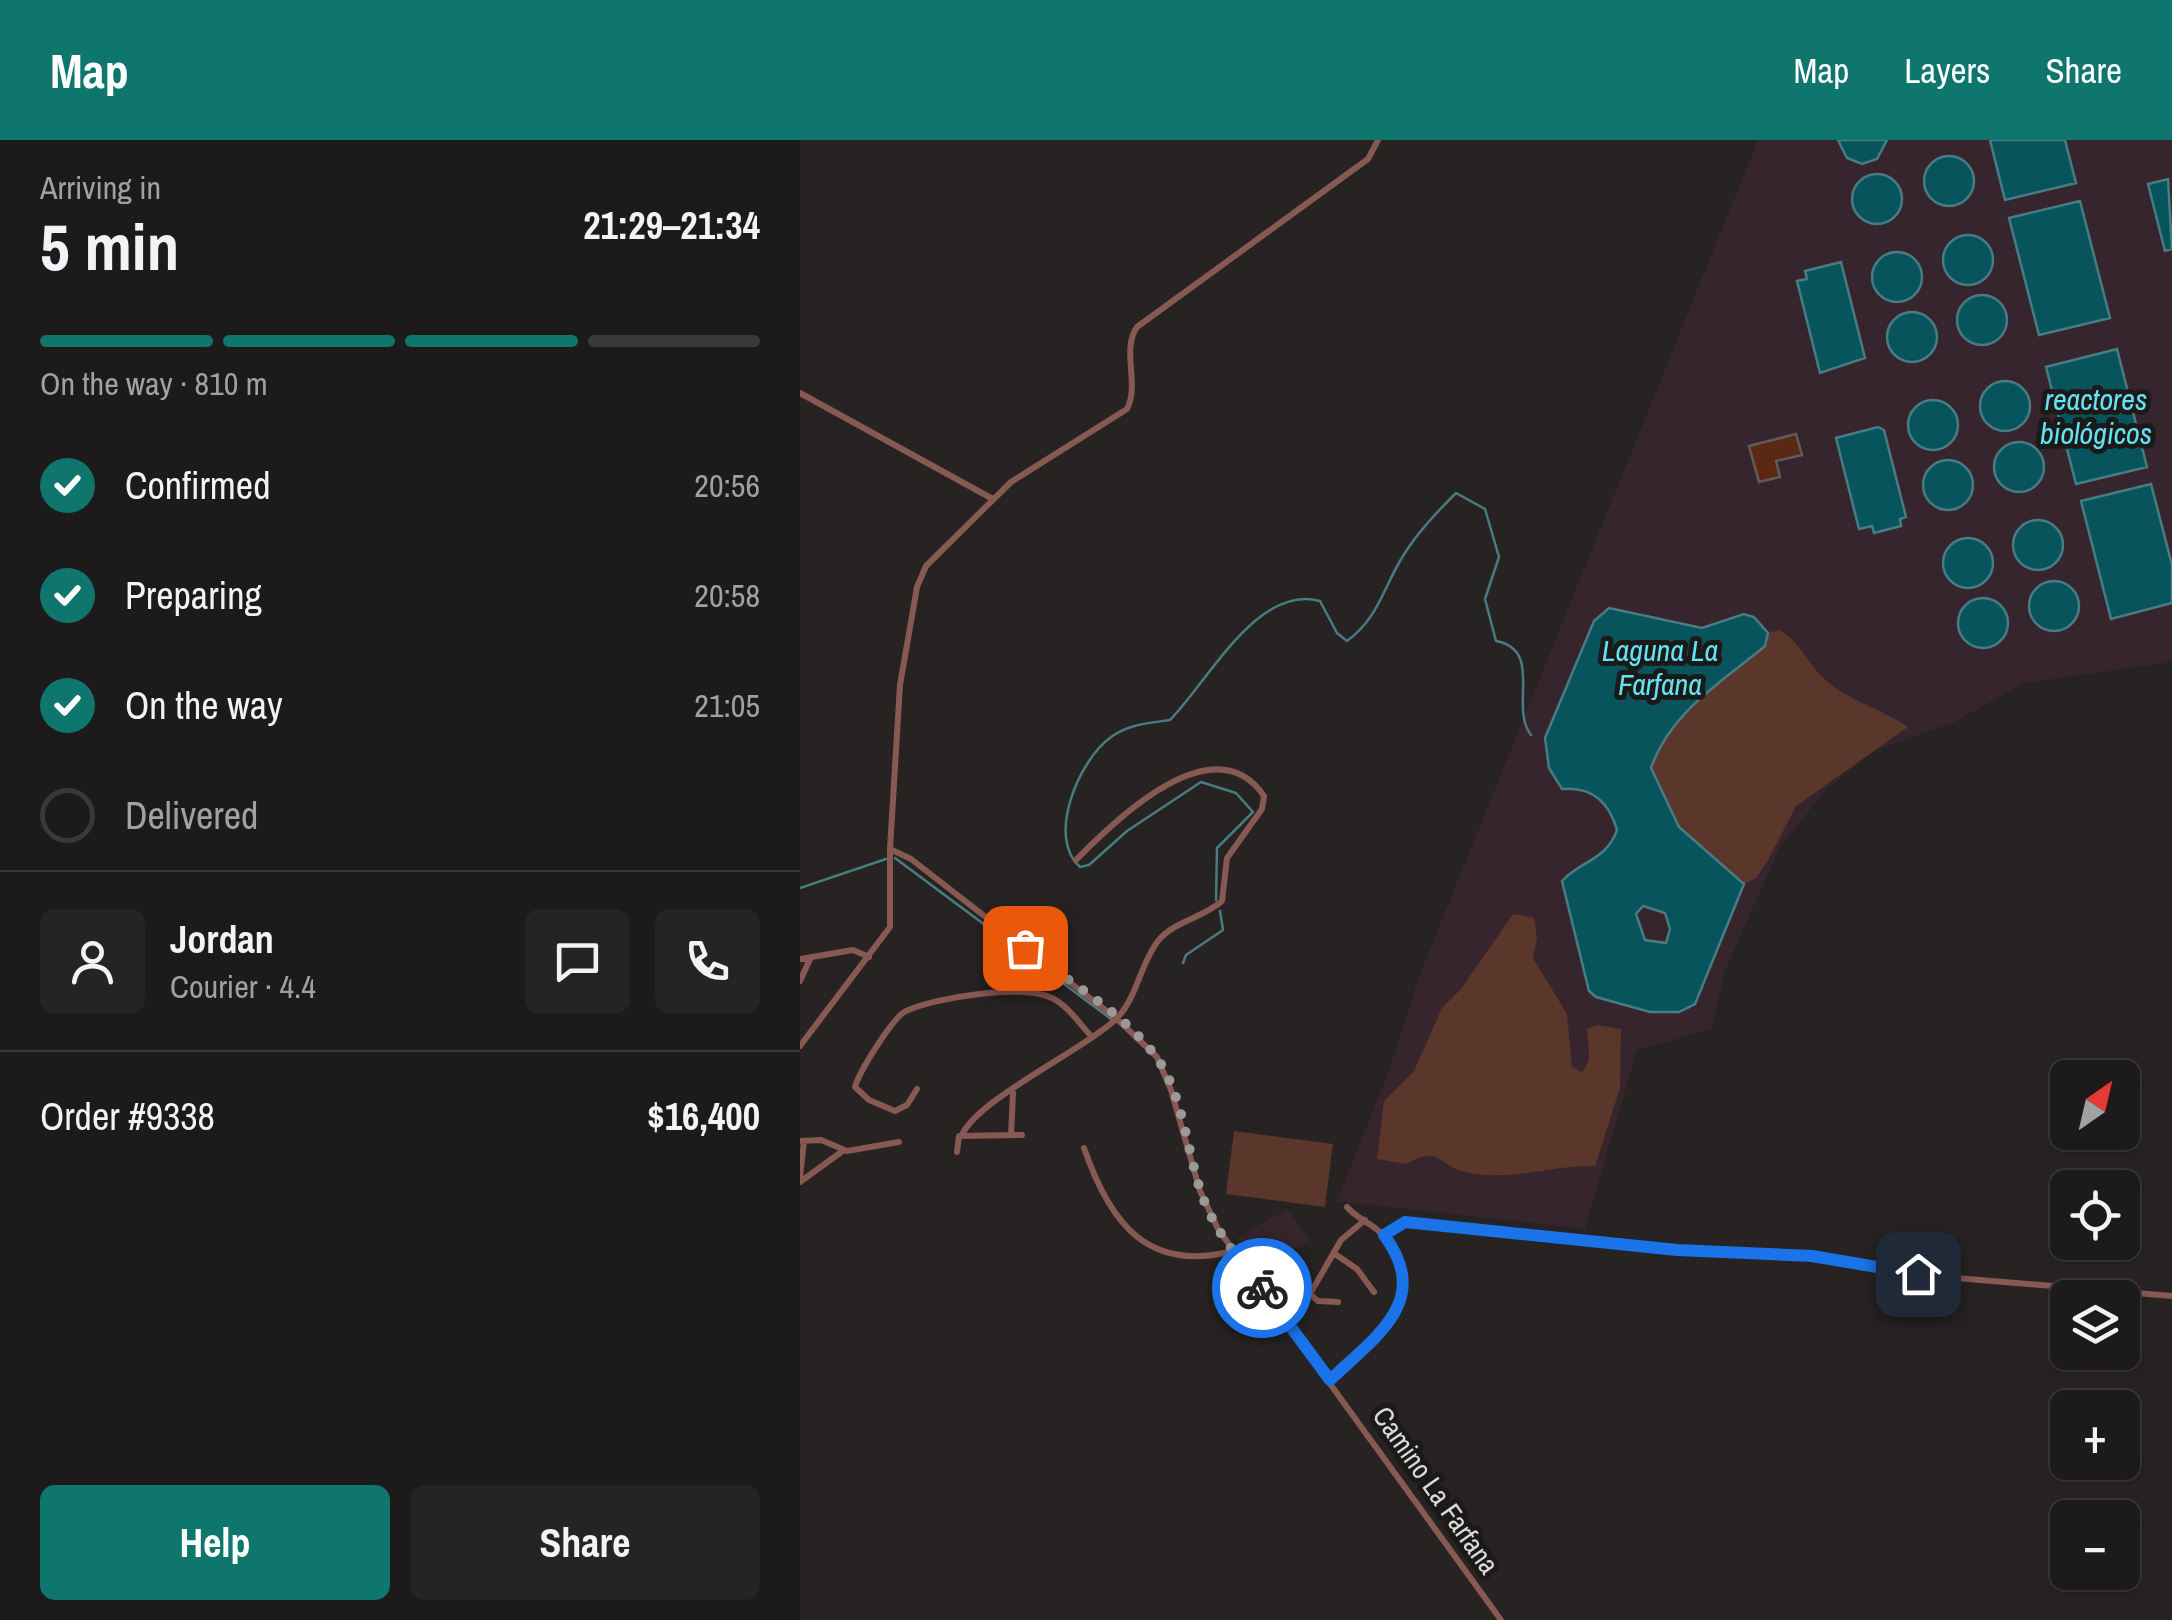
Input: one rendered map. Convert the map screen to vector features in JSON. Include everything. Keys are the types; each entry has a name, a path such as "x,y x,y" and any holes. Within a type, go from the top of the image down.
{"street":[{"path":"801,1041 869,957 891,922 890,849 900,685 918,588 937,552 991,498 1052,454 1124,412 1132,399 1134,330 1368,160 1378,140"},
{"path":"800,393 991,498"},
{"path":"962,1136 974,1119 1117,1020 1157,942 1171,929 1206,916 1222,902 1226,858 1262,809 1264,796 1254,782 1226,772 1206,770 1184,775 1115,820 1076,860"},
{"name":"Camino La Farfana","path":"890,849 911,858 1117,1020 1162,1066 1205,1204 1233,1252 1330,1380 1501,1620"},
{"path":"800,959 854,950 869,957"},
{"path":"800,981 811,957"},
{"path":"917,1089 907,1105 895,1111 869,1100 855,1087 902,1013 990,992 1035,992 1055,1000 1091,1036"},
{"path":"1011,1136 1012,1091"},
{"path":"957,1152 956,1138 962,1136 1022,1135"},
{"path":"800,1180 802,1141 821,1140 844,1150"},
{"path":"800,1180 844,1150 900,1142"},
{"path":"1084,1148 1107,1204 1149,1248 1179,1257 1207,1258 1233,1252"},
{"path":"1330,1380 1381,1331 1404,1299 1403,1277 1384,1235 1347,1207"},
{"path":"1338,1302 1318,1301 1310,1294 1322,1267 1335,1254 1341,1240 1364,1220"},
{"path":"1384,1235 1411,1222 1662,1248 1812,1256 1956,1278 2172,1296"},
{"path":"1335,1254 1357,1269 1374,1292"}],"shaded area":[{"path":"1758,140 2172,140 2172,662 2025,683 1952,723 1874,751 1825,791 1780,847 1725,970 1712,1029 1637,1050 1585,1229 1337,1201 1391,1065 1418,979"},
{"path":"1780,630 1829,683 1908,727 1796,806 1767,862 1756,878 1744,884 1679,827 1651,768 1684,714 1765,646 1768,633"},
{"path":"1513,914 1534,918 1537,938 1533,958 1567,1014 1572,1067 1582,1072 1588,1062 1587,1029 1597,1025 1621,1029 1620,1088 1595,1166 1485,1175 1459,1170 1433,1156 1406,1164 1377,1159 1384,1101 1414,1071 1442,1008 1461,989"},
{"path":"1234,1131 1333,1144 1325,1207 1226,1194"},
{"path":"1287,1209 1310,1240 1258,1270 1236,1239"}],"water":[{"path":"1838,140 1887,140 1877,159 1862,164 1847,158"},
{"path":"1990,140 2065,140 2076,183 2005,200"},
{"path":"1949,156 1967,163 1974,181 1967,199 1949,206 1931,199 1924,181 1931,163"},
{"path":"1877,174 1895,181 1902,199 1895,217 1877,224 1859,217 1852,199 1859,181"},
{"path":"2168,179 2172,249 2165,251 2148,184"},
{"name":"reactores biológicos","path":"2080,201 2110,318 2039,335 2009,218"},
{"path":"1968,235 1986,242 1993,260 1986,278 1968,285 1950,278 1943,260 1950,242"},
{"path":"1897,252 1915,259 1922,277 1915,295 1897,302 1879,295 1872,277 1879,259"},
{"path":"1841,262 1865,358 1820,373 1797,281 1807,279 1805,271"},
{"path":"1982,295 2000,302 2007,320 2000,338 1982,345 1964,338 1957,320 1964,302"},
{"path":"1912,312 1930,319 1937,337 1930,355 1912,362 1894,355 1887,337 1894,319"},
{"name":"reactores biológicos","path":"2117,349 2147,467 2076,484 2046,367"},
{"path":"2005,381 2023,388 2030,406 2023,424 2005,431 1987,424 1980,406 1987,388"},
{"path":"1933,400 1951,407 1958,425 1951,443 1933,450 1915,443 1908,425 1915,407"},
{"path":"1878,427 1884,430 1906,517 1900,519 1901,526 1874,533 1872,526 1859,529 1836,438"},
{"path":"2019,442 2037,449 2044,467 2037,485 2019,492 2001,485 1994,467 2001,449"},
{"path":"1948,460 1966,467 1973,485 1966,503 1948,510 1930,503 1923,485 1930,467"},
{"name":"reactores biológicos","path":"2151,484 2172,565 2172,603 2111,619 2081,501"},
{"path":"2038,520 2056,527 2063,545 2056,563 2038,570 2020,563 2013,545 2020,527"},
{"path":"1968,538 1986,545 1993,563 1986,581 1968,588 1950,581 1943,563 1950,545"},
{"path":"2054,581 2072,588 2079,606 2072,624 2054,631 2036,624 2029,606 2036,588"},
{"path":"1983,598 2001,605 2008,623 2001,641 1983,648 1965,641 1958,623 1965,605"},
{"name":"Laguna La Farfana","path":"1609,608 1702,628 1744,614 1754,617 1768,633 1765,646 1684,714 1651,768 1679,827 1744,884 1695,1004 1679,1012 1650,1012 1596,997 1589,991 1562,881 1600,854 1617,830 1598,798 1582,790 1562,789 1549,768 1545,738 1594,621","holes":["1643,906 1665,913 1670,929 1666,943 1645,940 1636,914"]}],"building":[{"path":"1796,434 1802,455 1776,461 1780,477 1759,482 1749,446"}],"waterway":[{"path":"1216,900 1217,848 1253,812 1236,793 1201,782 1127,831 1089,865 1080,867 1070,854 1066,819 1078,780 1088,763 1099,748 1125,729 1170,720 1236,640 1276,607 1297,599 1320,601 1337,633 1347,641 1372,614 1412,542 1456,493 1485,509 1499,557 1485,599 1496,641 1510,646 1519,656 1523,710 1531,735"},
{"path":"895,858 1111,1019"},
{"path":"800,888 886,859"},
{"path":"1183,963 1186,955 1223,930 1220,911"}],"way so far":[{"path":"1025,948 1117,1020 1157,1057 1171,1090 1205,1204 1225,1240 1262,1288"}],"route":[{"path":"1262,1288 1330,1380 1381,1331 1404,1299 1398,1260 1384,1235 1405,1222 1677,1250 1812,1256 1918,1274"}]}
